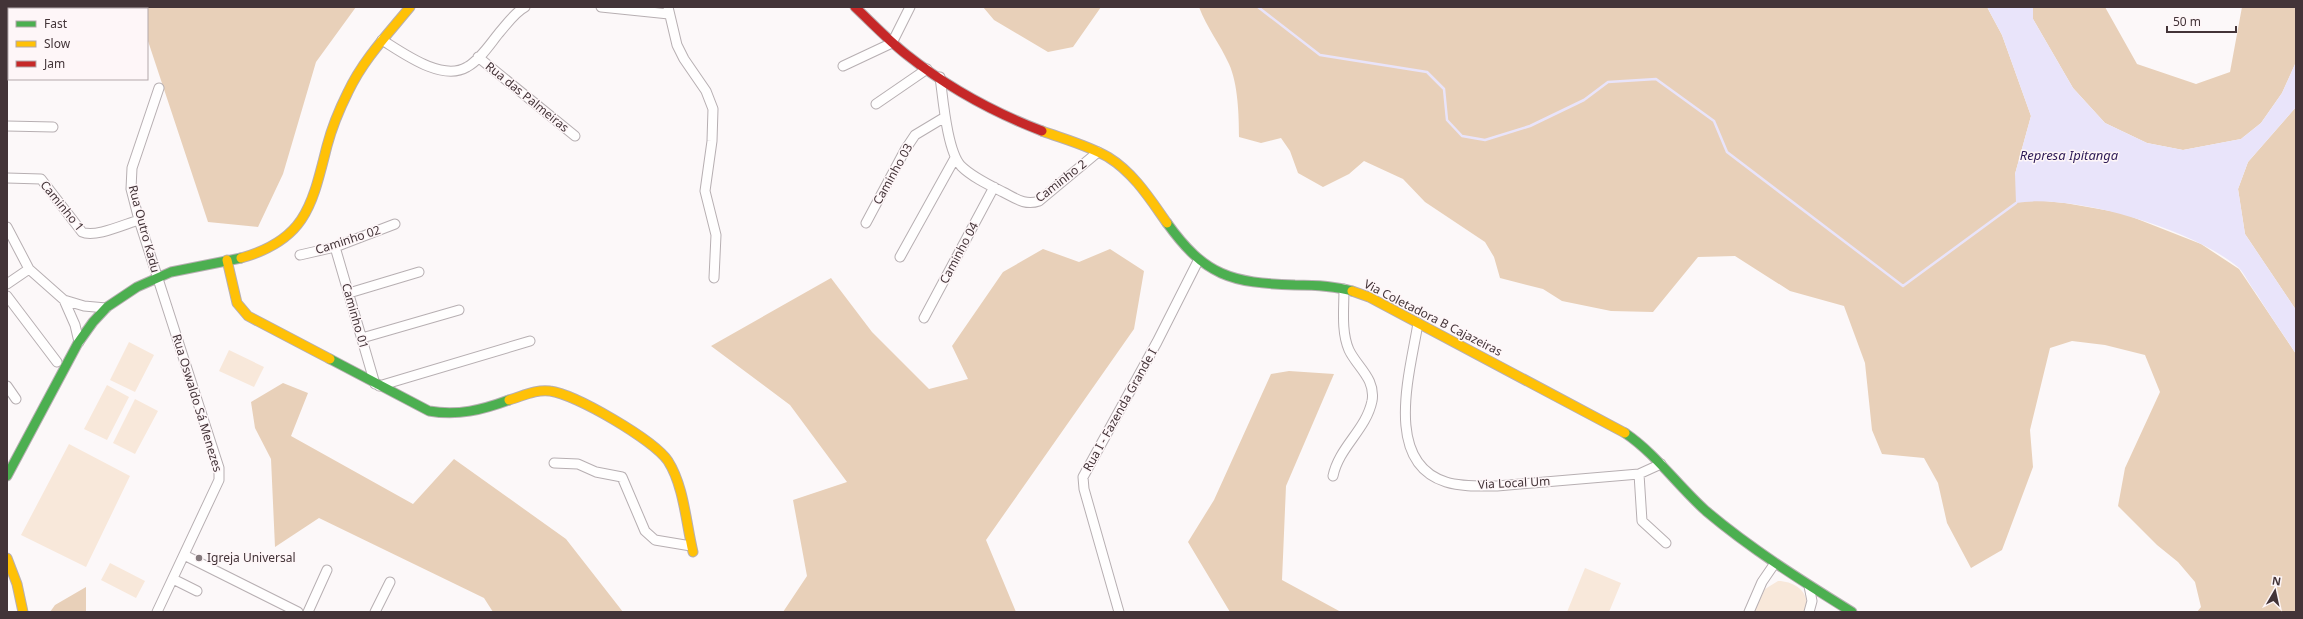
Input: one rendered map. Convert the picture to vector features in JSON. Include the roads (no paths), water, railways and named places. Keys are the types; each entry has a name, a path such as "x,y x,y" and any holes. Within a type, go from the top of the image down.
{"main road":[{"path":"7,476 33,424 79,342 91,324 106,308 124,296 158,278 179,270 265,252 291,233 308,213 314,200 336,118 359,71 382,40 410,7"},
{"name":"Via Coletadora B Cajazeiras","path":"854,7 892,43 940,77 1031,127 1098,152 1119,165 1129,174 1198,261 1228,277 1245,282 1344,289 1369,296 1613,425 1638,442 1706,510 1775,563 1852,612"},
{"path":"227,260 237,303 248,316 429,411 441,414 466,414 537,391 558,393 571,398 645,441 663,455 674,474 692,549"},
{"path":"7,558 17,584 23,612"},
{"path":"7,574 17,584"}],"street":[{"name":"Rua das Palmeiras","path":"525,7 510,20 478,57 575,136"},
{"path":"601,7 668,11 677,45 684,59 706,91 713,109 712,141 705,191 716,235 714,278"},
{"path":"843,66 892,43 910,7"},
{"path":"382,40 416,62 449,70 466,68 478,57"},
{"path":"876,104 927,69"},
{"path":"940,77 945,117 955,158 967,171 994,187"},
{"name":"Rua Outro Kadu","path":"158,278 139,220 131,189 132,168 159,88"},
{"name":"Caminho 03","path":"866,222 905,150 915,135 945,117"},
{"path":"7,126 53,127"},
{"name":"Caminho 2","path":"994,187 1022,202 1033,203 1039,201 1098,152"},
{"path":"900,257 955,158"},
{"name":"Caminho 1","path":"7,178 42,179 82,232 86,234 98,233 139,220"},
{"name":"Caminho 04","path":"924,318 994,187"},
{"name":"Caminho 02","path":"300,254 335,247 395,224"},
{"path":"7,227 29,269 64,300 76,325 79,342"},
{"name":"Caminho 01","path":"335,247 377,385"},
{"name":"Rua I - Fazenda Grande I","path":"1120,612 1084,489 1083,477 1157,342 1198,261"},
{"path":"7,284 29,269"},
{"path":"349,293 419,272"},
{"name":"Rua Oswaldo Sá Menezes","path":"157,612 218,486 219,468 158,278"},
{"path":"1333,476 1341,454 1363,424 1372,401 1372,387 1348,349 1344,330 1344,289"},
{"path":"7,296 57,362"},
{"path":"64,300 84,306 106,308"},
{"path":"362,338 458,310"},
{"name":"Via Local Um","path":"1418,323 1404,420 1408,443 1415,459 1428,472 1445,482 1475,486 1639,474 1661,464"},
{"path":"377,385 530,341"},
{"path":"7,386 16,399"},
{"path":"554,462 578,464 596,472 622,477 644,532 655,540 692,549"},
{"path":"1639,474 1642,522 1666,543"},
{"path":"184,555 298,612"},
{"path":"1749,612 1762,582 1775,563"},
{"path":"308,612 327,570"},
{"path":"172,579 197,591"},
{"path":"375,612 390,582"},
{"path":"1809,612 1812,601 1810,586"}],"water":[{"name":"Represa Ipitanga","path":"1987,7 2033,7 2033,19 2073,88 2105,123 2147,143 2183,150 2241,139 2261,123 2282,93 2296,62 2296,107 2248,162 2238,189 2245,234 2296,310 2296,354 2239,268 2219,254 2194,240 2164,228 2100,209 2040,201 2016,203 2015,174 2031,116 2002,35"}],"waterway":[{"path":"1258,7 1320,55 1427,72 1444,89 1447,120 1462,136 1485,140 1530,126 1584,100 1608,82 1656,79 1714,121 1727,152 1903,286 2016,203"}],"place":[{"name":"Igreja Universal","path":"199,558"}]}
